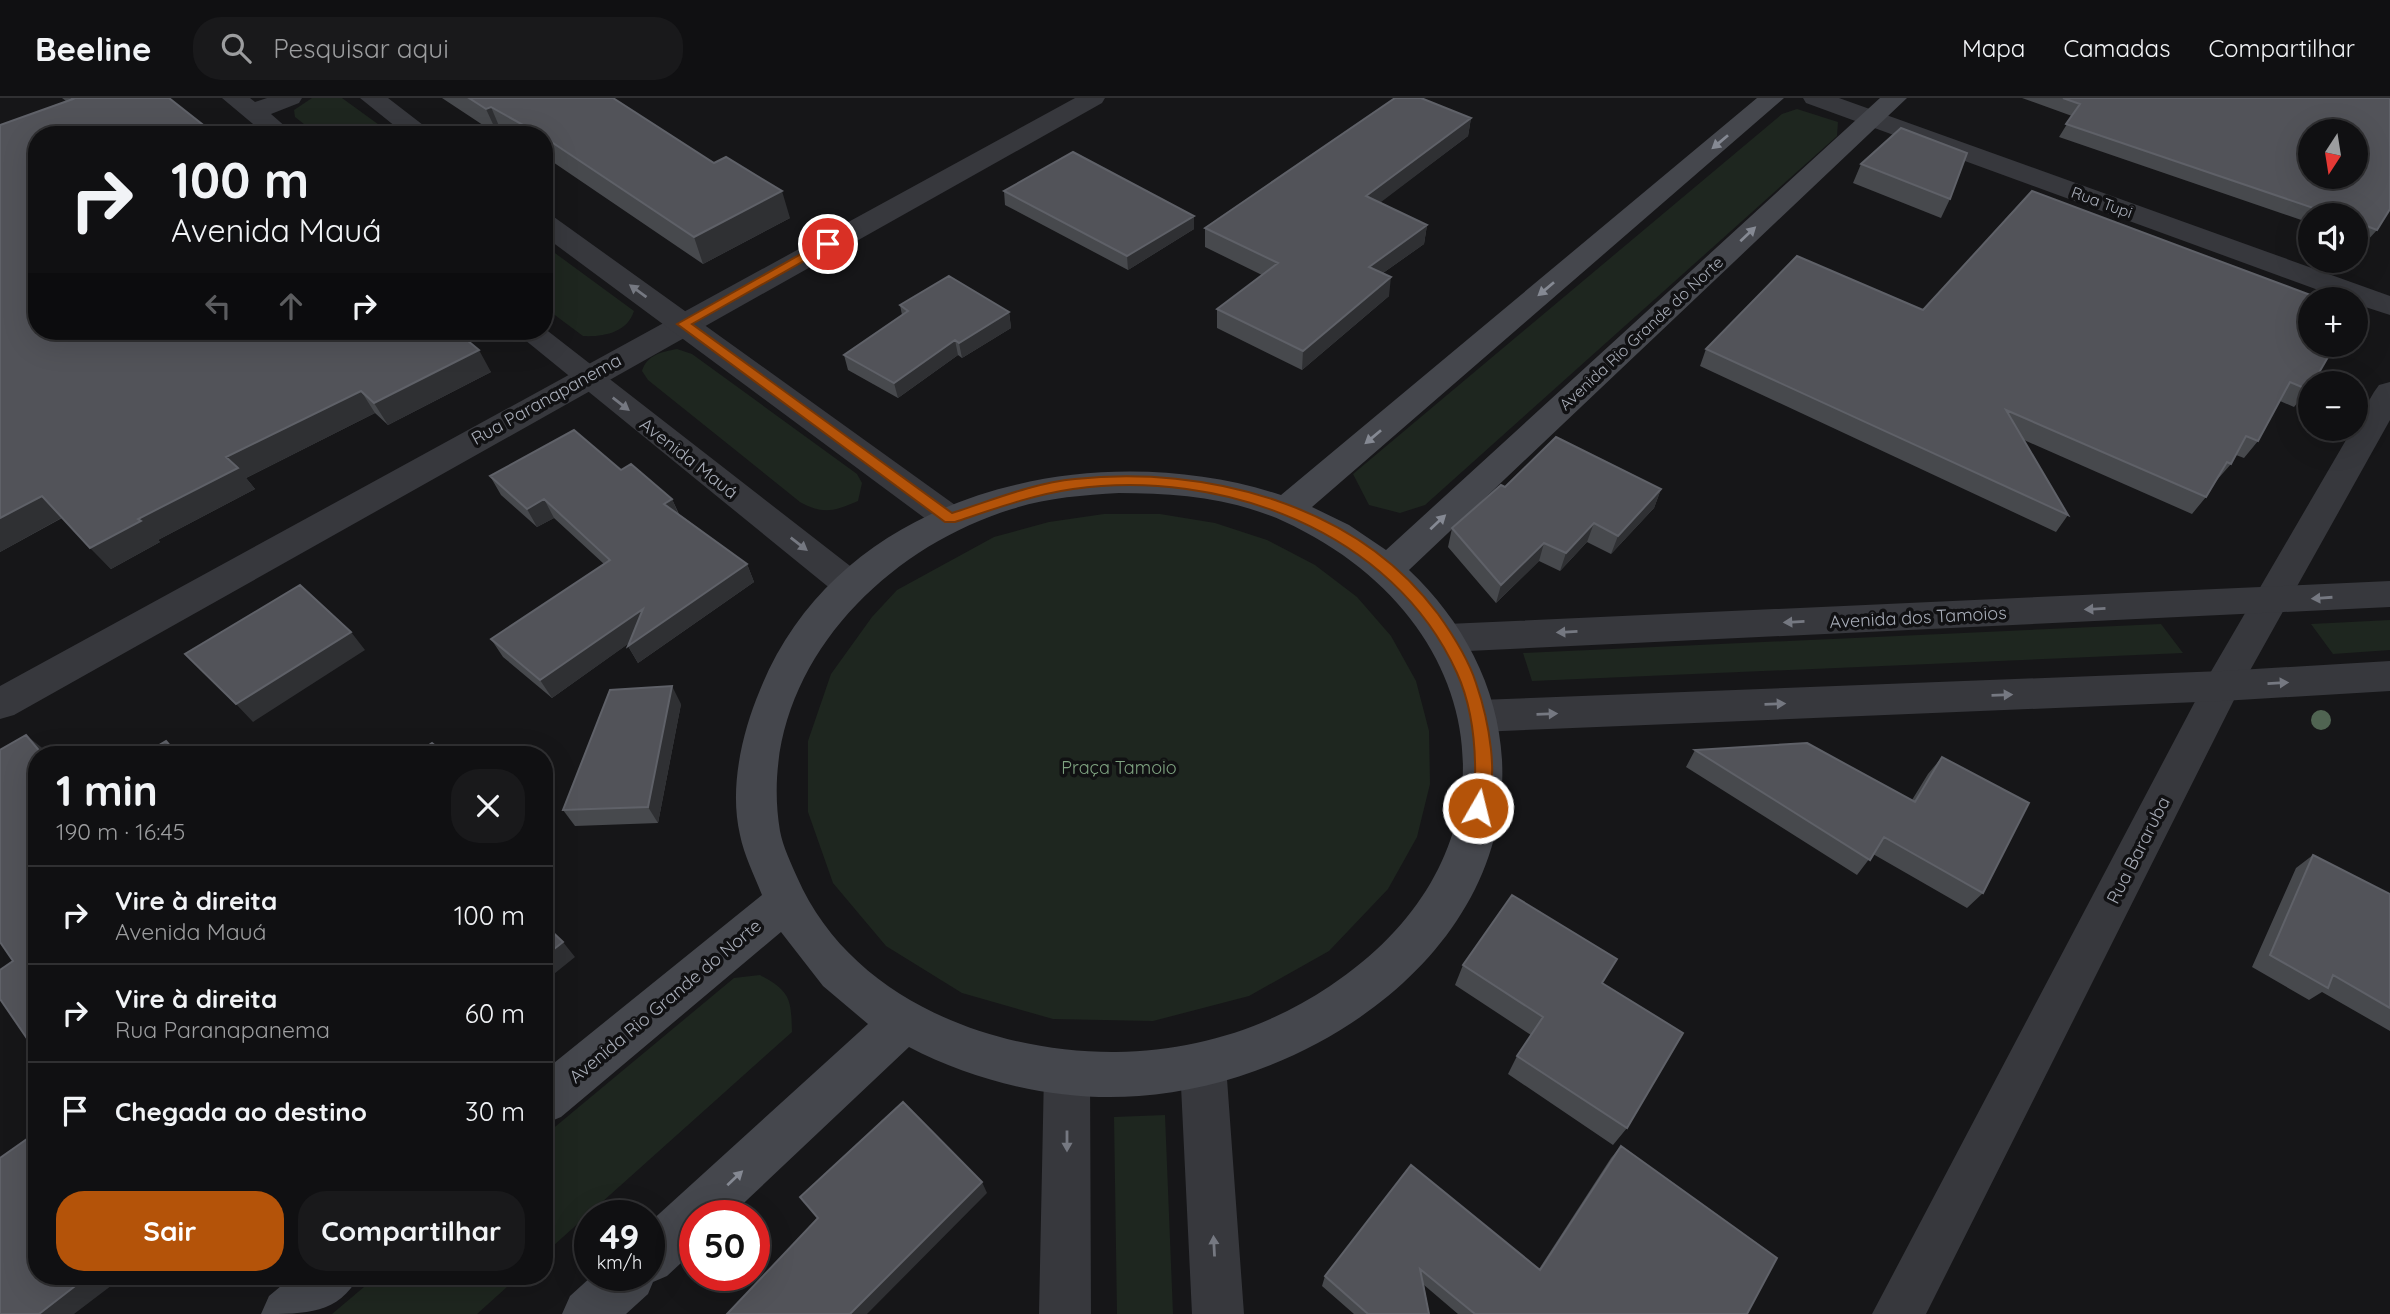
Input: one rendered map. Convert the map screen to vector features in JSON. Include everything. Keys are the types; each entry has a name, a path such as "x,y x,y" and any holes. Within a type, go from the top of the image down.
{"main road":[{"path":"1287,509 1772,98"},
{"name":"Avenida Rio Grande do Norte","path":"1388,569 1895,98"},
{"path":"1119,481 1205,486 1247,495 1287,509 1357,545 1388,569 1420,601 1447,638 1466,676 1479,716 1483,785 1468,856 1432,924 1373,985 1295,1034 1203,1065 1136,1074 1067,1073 1010,1063 954,1046 903,1022 855,988 822,955 785,902 760,833 757,763 773,696 805,636 850,585 898,548 950,519 1033,491 1119,481"},
{"name":"Avenida Rio Grande do Norte","path":"553,1094 785,902"},
{"path":"665,1243 903,1022"},
{"path":"287,1314 322,1285"},
{"path":"588,1314 613,1291"}],"street":[{"path":"244,105 290,98"},
{"path":"372,98 411,126"},
{"name":"Rua Paranapanema","path":"0,704 586,376 1093,98"},
{"name":"Rua Tupi","path":"1815,98 2390,306"},
{"path":"244,105 271,126"},
{"path":"553,230 950,519"},
{"name":"Avenida Mauá","path":"540,340 850,585"},
{"name":"Rua Bararuba","path":"1898,1314 2222,686 2268,601 2390,392"},
{"name":"Avenida dos Tamoios","path":"1447,638 2390,594"},
{"path":"1479,716 2222,686 2390,676"},
{"path":"1203,1065 1217,1314"},
{"path":"1065,1314 1067,1073"}],"green space":[{"path":"312,98 342,98 381,126 306,126 295,117 294,110"},
{"path":"1797,109 1838,122 1837,136 1425,505 1400,513 1369,505 1353,474 1782,114"},
{"path":"553,252 634,311 620,329 598,336 583,336 553,314"},
{"path":"677,349 692,354 857,474 862,483 858,501 829,510 816,509 800,502 648,380 642,371 647,361 660,353"},
{"name":"Praça Tamoio","path":"1104,514 1160,514 1215,523 1267,540 1315,565 1357,597 1391,636 1416,681 1429,731 1430,784 1417,837 1388,889 1329,951 1249,996 1153,1021 1053,1019 962,993 886,946 833,883 808,812 808,741 831,674 872,617 897,590 994,537 1049,522"},
{"path":"2390,620 2390,650 2333,654 2311,624"},
{"path":"2161,624 2183,653 1532,681 1523,653"},
{"path":"760,975 778,986 787,998 792,1032 604,1200 574,1200 574,1227 553,1246 553,1129 734,978"},
{"path":"1165,1115 1173,1314 1117,1314 1114,1117"},
{"path":"366,1285 509,1285 477,1314 332,1314"}],"building":[{"path":"169,98 205,126 28,126 28,340 467,340 479,350 374,403 361,391 226,457 238,468 138,519 141,521 90,548 42,496 0,518 0,125 73,99"},
{"path":"469,98 613,98 714,163 726,157 782,191 694,237 553,143 553,126 525,126 491,107 486,109"},
{"path":"1395,98 1421,98 1471,118 1366,196 1427,225 1369,267 1391,277 1303,351 1217,309 1278,263 1205,228"},
{"path":"2063,98 2390,98 2390,209 2377,230 2368,227 2368,203 2299,203 2066,124 2080,104"},
{"path":"1901,128 1967,153 1950,199 1861,164"},
{"path":"1073,152 1194,216 1127,256 1004,191"},
{"path":"2032,191 2298,290 2298,357 2328,357 2320,371 2298,371 2298,385 2290,382 2258,441 2246,436 2231,464 2227,462 2206,497 2006,410 2068,515 1706,349 1797,256 1923,310"},
{"path":"949,276 1009,312 959,343 955,340 894,383 844,355 908,311 900,305"},
{"path":"574,430 621,470 631,464 672,499 664,504 747,564 628,646 643,609 540,680 491,639 610,560 544,499 527,509 490,476"},
{"path":"1556,437 1661,489 1618,536 1594,523 1566,553 1544,543 1501,585 1452,528 1501,485 1505,487"},
{"path":"300,585 351,632 236,704 185,654"},
{"path":"672,686 648,807 563,810 610,690"},
{"path":"26,735 35,746 28,746 28,1040 0,999 0,970 13,961 0,942 0,750"},
{"path":"166,741 170,746 158,746"},
{"path":"1807,743 1915,802 1942,757 2029,803 1983,893 1884,837 1870,860 1695,750"},
{"path":"2313,855 2390,894 2390,1008 2333,975 2328,988 2270,955"},
{"path":"1512,895 1617,959 1602,983 1683,1033 1627,1128 1517,1056 1543,1017 1463,965"},
{"path":"553,933 563,942 553,950"},
{"path":"903,1102 982,1182 850,1314 727,1314 749,1291 770,1291 770,1269 818,1218 800,1197"},
{"path":"28,1138 28,1285 76,1285 39,1314 0,1314 0,1158"},
{"path":"1621,1146 1777,1258 1747,1314 1475,1314 1420,1269 1429,1314 1368,1314 1325,1276 1411,1165 1540,1270"}],"route":[{"path":"828,244 683,324 950,519 990,503 1033,491 1075,484 1162,481 1247,495 1305,517 1357,545 1388,569 1420,601 1447,638 1466,676 1479,716 1483,785 1478,808"}]}
